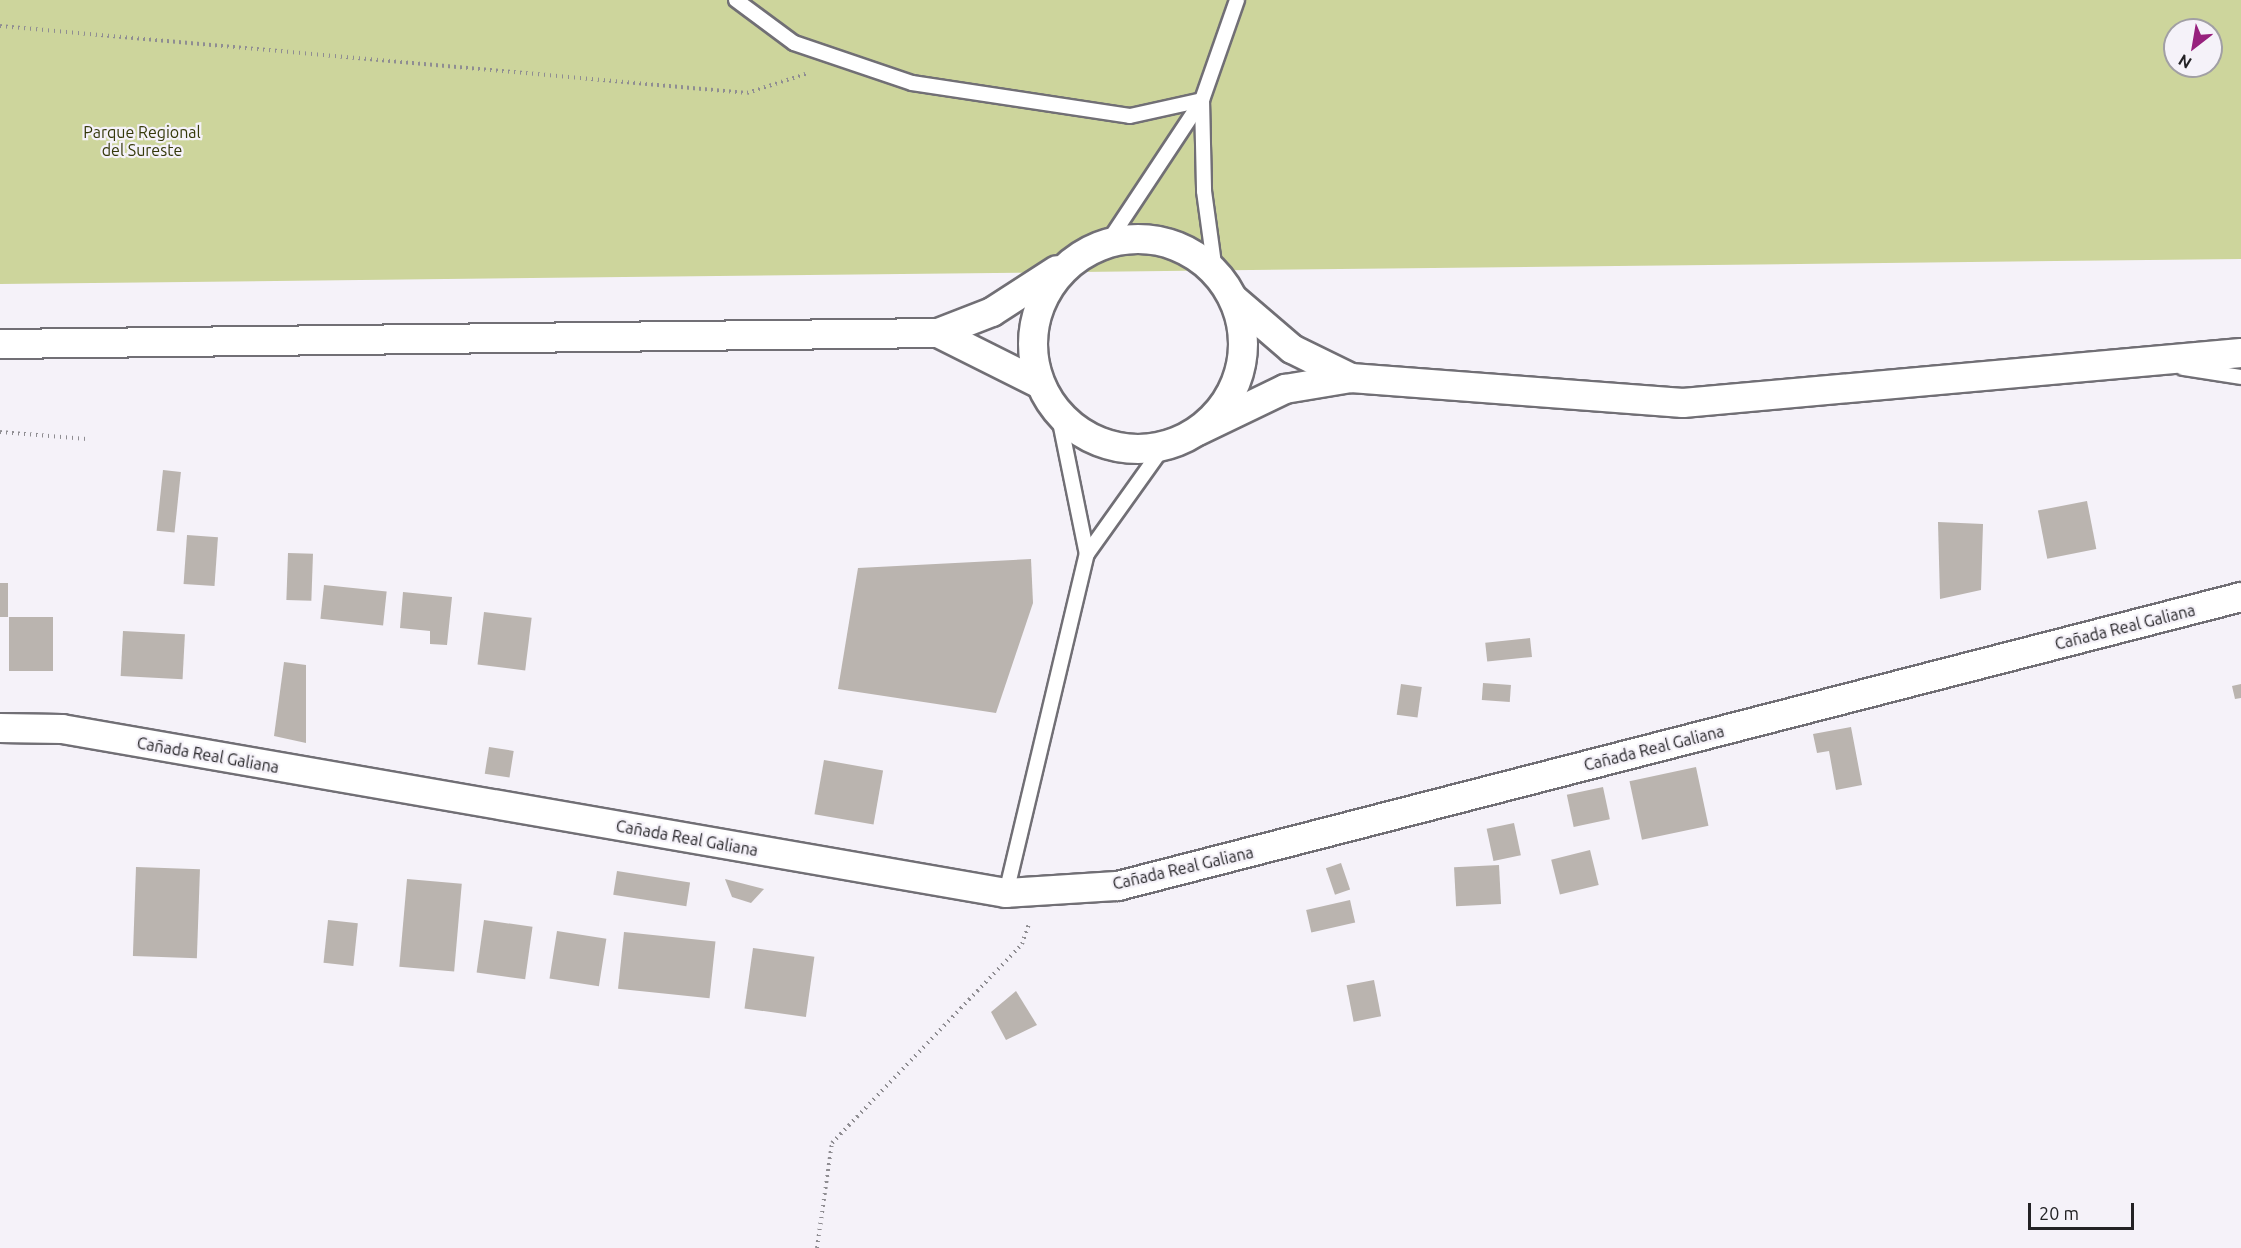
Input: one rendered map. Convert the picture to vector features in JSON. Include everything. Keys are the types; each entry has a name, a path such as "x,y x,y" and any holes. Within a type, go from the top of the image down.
{"street":[{"path":"0,344 938,333 992,312 1077,257 1108,242 1137,238 1166,242 1215,271 1235,300 1292,349 1351,378"},
{"path":"1077,257 1052,282 1036,314 1032,349 1040,384 1058,412 1106,445 1164,446 1285,389 1351,378 1683,403 2157,364 2241,353"},
{"path":"1198,431 1224,406 1240,373 1244,336 1235,300"},
{"path":"938,333 1040,384"},
{"path":"2157,364 2241,363"},
{"name":"Cañada Real Galiana","path":"0,728 62,729 1006,893 1040,889 1118,886 2241,597"}],"lane":[{"path":"736,0 794,43 912,83 1130,116 1202,100"},
{"path":"1108,242 1202,100 1237,0"},
{"path":"1202,100 1204,191 1215,271"},
{"path":"2157,364 2241,377"},
{"path":"1058,412 1087,554"},
{"path":"1006,893 1087,554 1164,446"}],"path":[{"path":"0,26 747,93 846,60"},
{"path":"0,432 87,438"},
{"path":"817,1248 832,1143 1022,944 1040,889"}],"green space":[{"name":"Parque Regional del Sureste","path":"0,0 2241,0 2241,259 0,284"}],"building":[{"path":"163,470 181,472 175,533 157,531"},
{"path":"2087,501 2096,549 2047,559 2038,511"},
{"path":"1938,522 1983,524 1981,590 1940,599"},
{"path":"187,535 218,537 215,586 184,584"},
{"path":"288,553 313,554 311,601 286,600"},
{"path":"1031,559 1033,603 996,713 838,689 858,568"},
{"path":"0,583 8,583 8,617 0,617"},
{"path":"324,585 387,592 383,625 320,619"},
{"path":"403,592 452,597 447,645 430,644 430,631 400,628"},
{"path":"484,612 532,618 525,670 478,665"},
{"path":"9,617 53,617 53,671 9,671"},
{"path":"123,631 185,634 183,679 121,676"},
{"path":"1530,638 1532,657 1487,662 1485,643"},
{"path":"284,662 306,665 306,743 274,736"},
{"path":"1483,683 1511,685 1510,702 1482,700"},
{"path":"1401,684 1422,687 1417,718 1397,715"},
{"path":"2241,684 2241,698 2235,699 2232,686"},
{"path":"1851,727 1862,785 1836,790 1829,751 1817,753 1813,734"},
{"path":"489,747 514,751 509,778 485,774"},
{"path":"824,760 883,770 874,825 814,814"},
{"path":"1696,767 1708,826 1642,840 1629,781"},
{"path":"1603,787 1610,819 1574,827 1567,795"},
{"path":"1514,823 1521,855 1493,861 1487,829"},
{"path":"1590,850 1599,885 1560,895 1551,860"},
{"path":"1341,863 1350,889 1335,895 1326,868"},
{"path":"1499,865 1501,904 1456,906 1454,867"},
{"path":"136,867 200,869 197,958 133,956"},
{"path":"617,871 690,883 686,906 613,895"},
{"path":"407,879 462,884 454,971 399,967"},
{"path":"725,879 764,889 751,903 732,897"},
{"path":"1350,900 1355,922 1311,933 1306,910"},
{"path":"328,920 358,923 353,966 324,963"},
{"path":"484,920 533,927 525,979 477,972"},
{"path":"557,931 606,939 599,986 549,978"},
{"path":"624,932 715,942 710,998 618,989"},
{"path":"753,948 814,957 806,1017 745,1008"},
{"path":"1374,980 1381,1016 1354,1022 1347,985"},
{"path":"1016,991 1037,1025 1006,1040 991,1012"}]}
